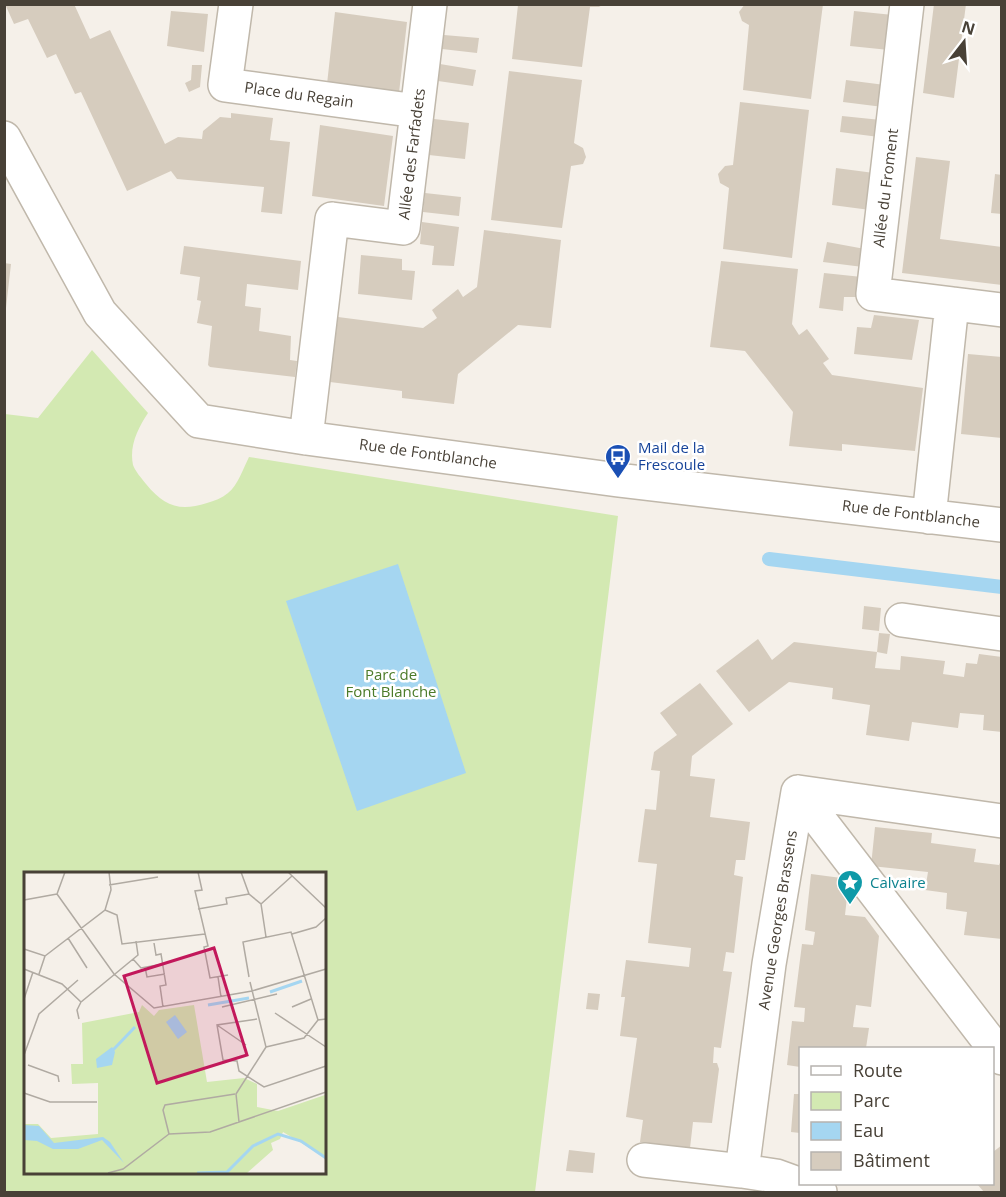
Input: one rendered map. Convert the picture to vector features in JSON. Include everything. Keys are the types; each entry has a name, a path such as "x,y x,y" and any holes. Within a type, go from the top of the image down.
{"street":[{"name":"Place du Regain","path":"236,4 225,85 417,111"},
{"name":"Allée des Farfadets","path":"306,438 332,219 403,228 430,4"},
{"name":"Allée du Froment","path":"907,4 873,294 1002,310"},
{"name":"Rue de Fontblanche","path":"4,138 100,313 199,421 306,438 618,480 1002,525"},
{"path":"929,517 952,304"},
{"path":"902,620 1002,634"},
{"path":"798,792 1002,821"},
{"path":"798,792 994,1047"},
{"name":"Avenue Georges Brassens","path":"742,1171 769,964 798,792"},
{"path":"644,1160 776,1176 799,1184"},
{"path":"801,1185 820,1192"}],"green space":[{"name":"Parc de Font Blanche","path":"92,350 148,413 135,437 132,451 133,465 159,498 173,505 197,506 228,493 235,486 249,457 618,516 535,1192 5,1192 5,414 38,418"}],"water":[{"path":"398,564 466,773 357,811 286,601"}],"building":[{"path":"5,4 74,4 90,39 110,30 165,144 178,137 202,139 203,131 220,117 231,118 231,113 273,118 270,140 290,142 282,214 261,212 264,187 177,179 171,171 127,191 81,92 75,94 56,54 47,58 28,19 14,24"},
{"path":"745,4 823,4 811,99 743,90 749,25 742,21 739,12"},
{"path":"934,4 966,4 954,98 923,93"},
{"path":"518,5 602,5 590,7 582,67 512,59"},
{"path":"171,11 208,14 204,52 167,46"},
{"path":"854,11 893,15 889,50 850,46"},
{"path":"335,12 407,22 399,93 327,84"},
{"path":"444,35 479,38 477,53 442,49"},
{"path":"440,64 476,70 473,86 438,81"},
{"path":"192,65 202,65 200,87 189,92 185,83 191,80"},
{"path":"509,71 582,80 574,143 583,148 586,157 583,164 571,166 562,228 491,220"},
{"path":"846,80 885,85 883,107 843,102"},
{"path":"740,102 809,110 792,258 723,249 729,188 720,183 718,174 725,166 733,165"},
{"path":"842,116 881,120 879,137 840,132"},
{"path":"434,119 469,123 465,159 429,155"},
{"path":"320,125 393,136 384,206 312,196"},
{"path":"916,157 950,161 940,239 1002,247 1002,285 902,273"},
{"path":"836,168 874,173 870,210 832,205"},
{"path":"995,174 1002,175 1002,214 991,213"},
{"path":"425,193 461,197 459,216 423,212"},
{"path":"422,222 459,227 454,266 432,265 434,246 420,244"},
{"path":"484,230 561,240 551,328 518,325 458,374 454,404 402,398 402,391 330,382 338,317 423,328 437,318 432,310 458,289 463,297 477,287"},
{"path":"827,242 865,249 863,267 823,262"},
{"path":"184,246 301,261 298,290 247,284 245,306 261,308 259,331 291,336 290,360 297,361 295,377 208,365 212,326 197,323 201,301 197,300 200,277 180,274"},
{"path":"361,255 402,259 402,270 415,271 412,300 358,294"},
{"path":"721,261 798,269 792,324 799,335 807,329 829,359 823,363 832,375 923,388 915,451 842,444 842,451 789,446 793,412 745,351 710,347"},
{"path":"4,263 11,264 6,308 4,308"},
{"path":"824,273 862,277 860,297 844,297 843,311 819,308"},
{"path":"874,315 919,320 912,360 854,354 857,327 871,328"},
{"path":"968,354 1002,357 1002,438 961,434"},
{"path":"864,606 881,608 879,631 862,629"},
{"path":"879,633 890,634 887,654 877,652"},
{"path":"758,639 772,660 794,642 877,652 875,668 900,670 901,656 945,661 943,674 964,677 966,663 977,664 979,654 1002,657 1002,732 983,730 984,715 960,713 958,728 912,722 909,741 866,735 870,705 832,699 833,688 789,682 749,712 716,671"},
{"path":"700,683 733,724 692,756 690,776 715,779 710,817 750,822 745,860 736,860 734,875 743,877 734,953 726,952 723,971 732,972 721,1048 714,1047 713,1063 717,1063 719,1069 712,1123 693,1122 690,1148 640,1142 643,1120 626,1117 637,1038 620,1036 625,997 621,997 626,960 689,967 691,948 648,943 657,864 638,862 645,809 656,810 660,771 651,770 654,752 677,735 660,713"},
{"path":"875,827 932,833 931,843 976,849 974,862 999,865 1002,858 1002,939 964,935 967,912 946,909 947,893 925,890 928,872 871,866"},
{"path":"811,874 849,879 845,915 865,917 879,936 871,1007 856,1005 853,1027 869,1028 866,1047 799,1047 799,1067 787,1065 792,1021 804,1022 805,1008 794,1007 802,944 813,945 815,932 805,930"},
{"path":"588,993 600,994 598,1010 586,1009"},
{"path":"794,1094 799,1094 799,1133 791,1132"},
{"path":"1002,1145 1002,1192 984,1192 978,1185 994,1185 994,1151"},
{"path":"569,1150 595,1153 593,1173 566,1171"}],"waterway":[{"path":"769,559 1002,587"}],"place":[{"name":"Mail de la Frescoule","path":"618,480"},
{"name":"Calvaire","path":"850,906"}]}
